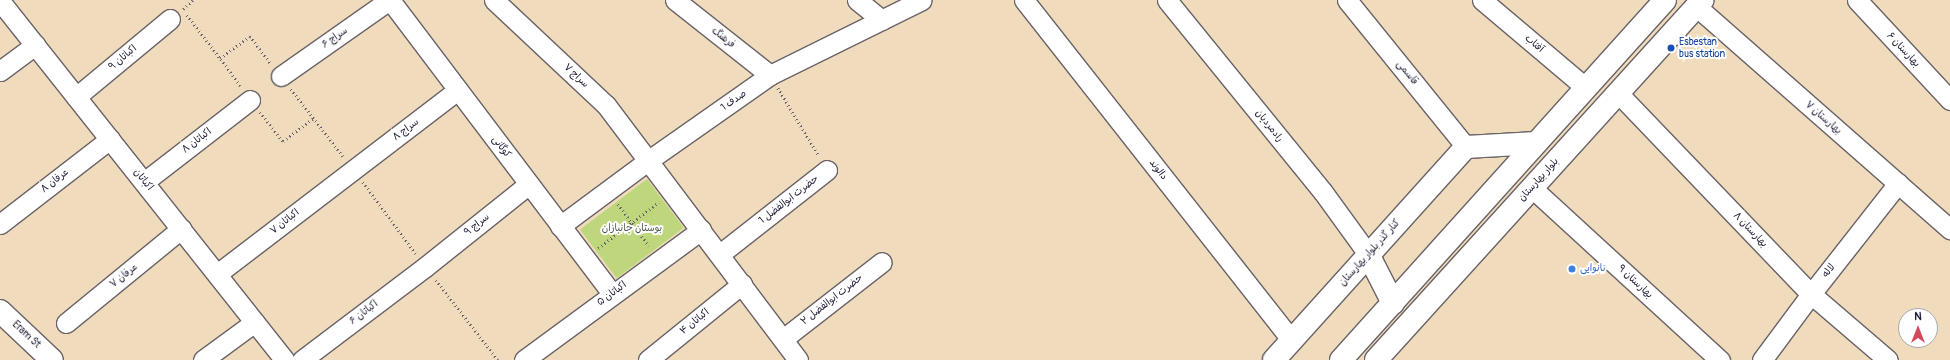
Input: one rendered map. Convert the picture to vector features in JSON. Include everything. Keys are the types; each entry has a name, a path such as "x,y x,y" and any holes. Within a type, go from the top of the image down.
{"main road":[{"path":"1342,360 1665,0"},
{"name":"بلوار بهارستان","path":"1376,360 1700,3"},
{"path":"1466,147 1536,143"},
{"name":"کنار گذر بلوار بهارستان","path":"1274,360 1466,147"},
{"path":"1368,254 1393,303"},
{"name":"Eram St","path":"0,310 52,360"}],"street":[{"name":"سراج ۶","path":"281,76 389,0"},
{"name":"کوگانی","path":"389,0 612,294"},
{"name":"سراج ۷","path":"494,0 606,105 702,230 798,360"},
{"name":"فرهنگ","path":"675,0 770,75"},
{"path":"857,0 882,20"},
{"name":"صدف 1","path":"560,226 649,160 770,75 922,0"},
{"name":"دالوند","path":"1024,0 1292,340"},
{"name":"رادمردیان","path":"1167,0 1323,192 1368,254"},
{"name":"قاسمی","path":"1347,0 1466,147"},
{"name":"آفتاب","path":"1482,0 1586,88"},
{"name":"بهارستان ۶","path":"1857,0 1950,100"},
{"name":"اکباتان","path":"5,2 35,45 285,360"},
{"name":"بهارستان ۷","path":"1700,3 1950,229"},
{"name":"اکباتان ۹","path":"76,97 175,12"},
{"path":"0,71 35,45"},
{"name":"سراج ۸","path":"354,169 458,90"},
{"name":"بهارستان ۸","path":"1618,93 1811,294 1888,360"},
{"name":"اکباتان ۸","path":"144,182 250,100"},
{"name":"عرفان ۸","path":"0,224 110,139"},
{"name":"اکباتان ۷","path":"217,274 354,169"},
{"name":"حضرت ابوالفضل 1","path":"720,254 827,170"},
{"name":"لاله","path":"1762,360 1811,294 1898,183"},
{"name":"سراج ۹","path":"425,266 529,184"},
{"name":"بهارستان ۹","path":"1532,188 1720,360"},
{"name":"عرفان ۷","path":"66,323 181,229"},
{"name":"اکباتان ۵","path":"524,360 612,294 702,230"},
{"name":"حضرت ابوالفضل ۲","path":"783,339 882,262"},
{"name":"اکباتان ۶","path":"302,360 425,266"},
{"name":"اکباتان ۴","path":"648,360 742,284"},
{"path":"203,360 255,322"}],"path":[{"path":"175,12 220,58 250,100 283,141 314,118"},
{"path":"220,58 250,36 354,169 425,266 498,360"},
{"name":"حضرت ابوالفضل 1","path":"770,75 827,170"},
{"path":"608,190 659,260"},
{"path":"585,258 673,192"}],"green space":[{"name":"بوستان جانبازان","path":"647,179 684,228 617,278 580,230"}],"place":[{"name":"Esbestan bus station","path":"1671,48"},
{"name":"نانوایی","path":"1572,269"}]}
